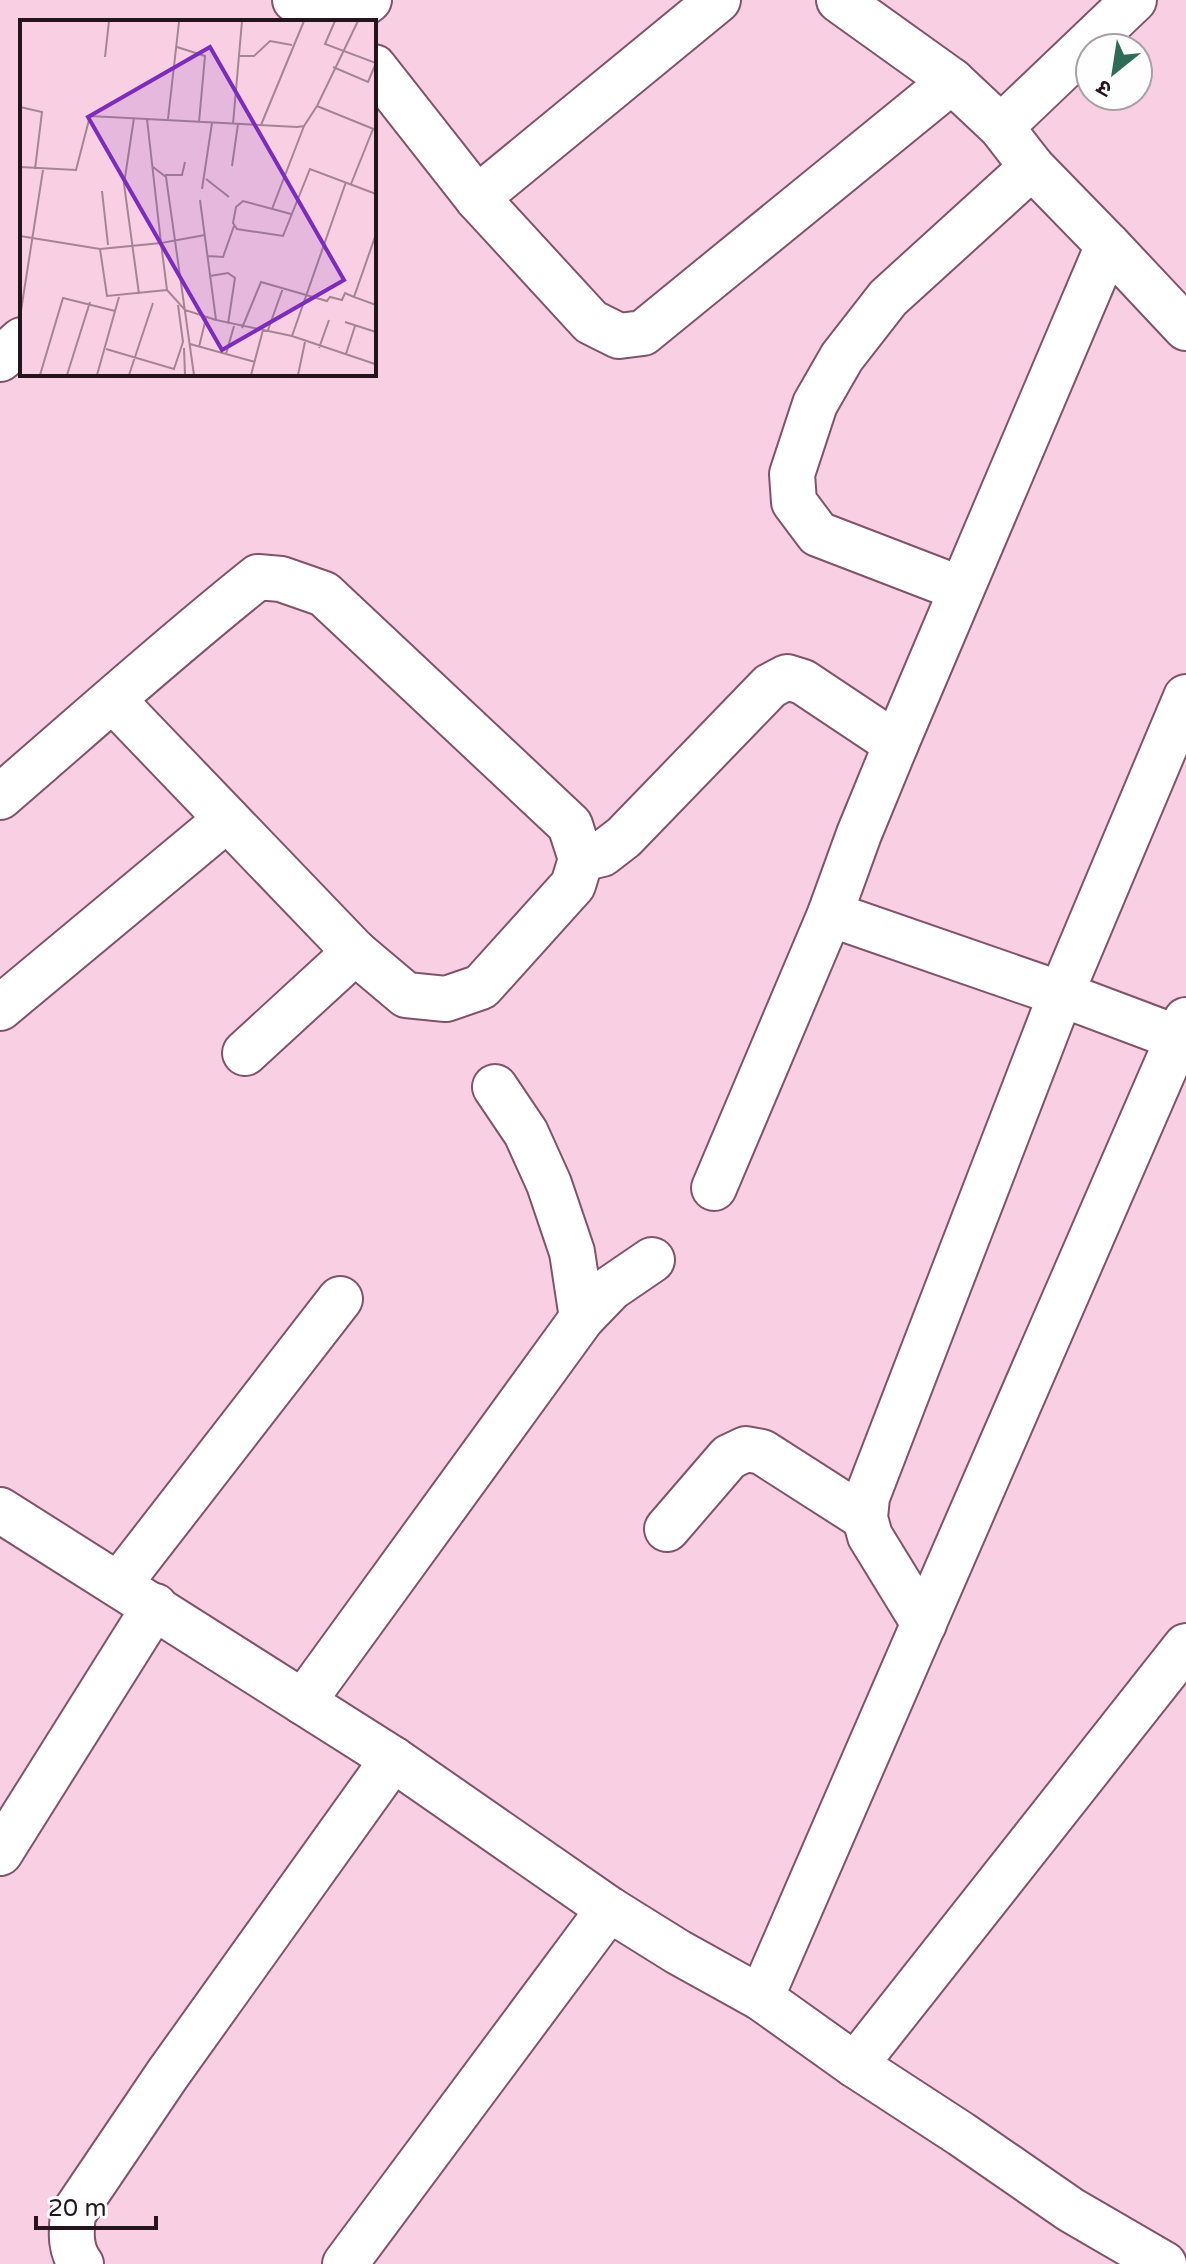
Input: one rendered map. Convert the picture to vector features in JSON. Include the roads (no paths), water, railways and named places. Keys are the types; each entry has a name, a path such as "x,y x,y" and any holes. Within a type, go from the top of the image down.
{"street":[{"path":"295,0 335,20"},
{"path":"342,20 369,0"},
{"path":"477,198 718,0"},
{"path":"839,0 952,81 1001,127 1032,167 1108,245 1180,307"},
{"path":"1001,127 1134,0"},
{"path":"376,70 477,198 591,322 619,336 643,333 952,81"},
{"path":"961,589 818,534 794,502 792,474 815,404 842,357 888,298 1032,167"},
{"path":"714,1188 830,914 896,744 1108,245"},
{"path":"0,359 20,342"},
{"path":"0,797 113,700 258,577 281,579 324,594 570,825 581,859 573,885 481,987 446,999 406,995 355,952 113,700"},
{"path":"581,859 602,854 624,837 770,686 787,677 803,682 896,744"},
{"path":"924,1624 870,1536 865,1518 867,1497 1061,994 1186,697"},
{"path":"0,1008 227,819"},
{"path":"761,1998 1183,1034 830,914"},
{"path":"245,1053 355,952"},
{"path":"495,1087 526,1133 549,1184 572,1252 582,1318"},
{"path":"303,1702 582,1318 611,1288 652,1260"},
{"path":"0,1853 137,1595 340,1299"},
{"path":"667,1529 729,1457 746,1449 762,1452 865,1518"},
{"path":"0,1510 393,1759 609,1909 761,1998 1071,2210 1164,2264"},
{"path":"855,2065 1186,1646"},
{"path":"81,2264 77,2261 71,2237 73,2214 167,2075 393,1759"},
{"path":"345,2264 609,1909"}]}
